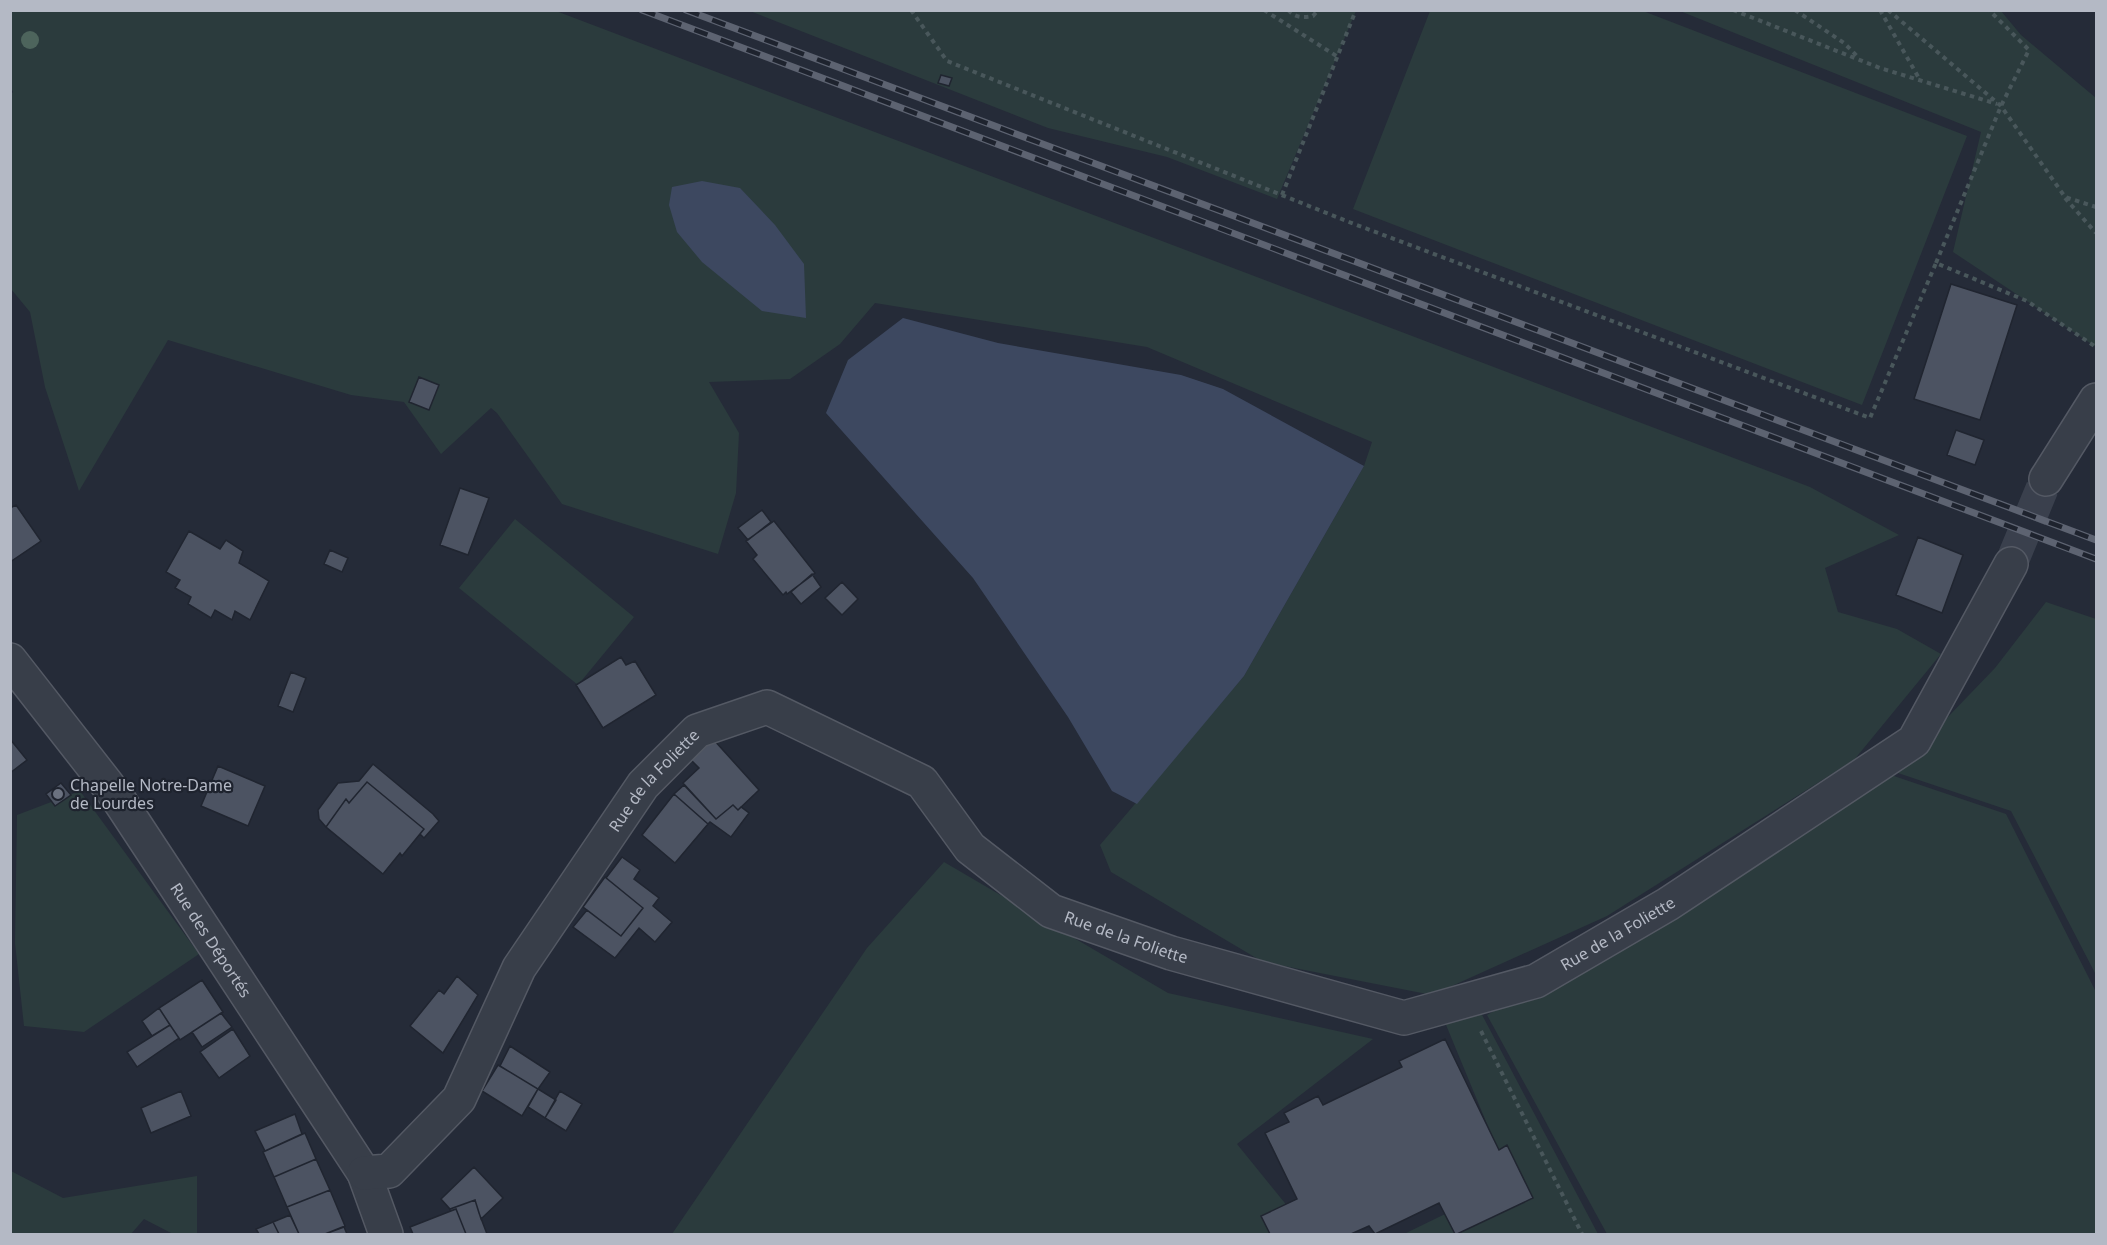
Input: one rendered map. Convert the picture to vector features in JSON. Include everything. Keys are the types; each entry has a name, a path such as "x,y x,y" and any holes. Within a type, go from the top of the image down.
{"street":[{"path":"2046,479 2097,400"},
{"name":"Rue de la Foliette","path":"364,1173 389,1171 459,1099 519,968 643,785 697,731 767,707 922,782 970,848 1051,911 1171,953 1404,1018 1536,981 1658,910 1914,741 2011,564"},
{"name":"Rue des Déportés","path":"10,660 117,797 364,1173 386,1234"}],"path":[{"path":"911,10 946,61 1282,195 1870,418 2001,106 2029,51 1989,10"},
{"path":"1264,10 1338,57"},
{"path":"1288,10 1293,15 1305,18 1314,16 1318,10"},
{"path":"1282,195 1356,10"},
{"path":"1733,10 1861,60 2001,106"},
{"path":"1795,10 1844,43 1861,60"},
{"path":"1880,10 1920,81"},
{"path":"1888,10 2001,106 2065,197 2097,233"},
{"path":"1288,26 1293,15"},
{"path":"2065,197 2097,207"},
{"path":"1936,263 2027,301 2097,347"},
{"path":"1466,1000 1582,1234"}],"shaded area":[{"path":"11,11 556,11 1810,487 1899,535 1825,568 1838,612 1897,629 1941,654 1854,760 1607,916 1432,995 1263,962 1111,872 1100,845 1244,676 1364,466 1372,442 1147,347 875,303 840,344 790,379 709,382 739,433 736,493 718,554 562,504 497,413 491,408 441,454 404,402 351,395 168,340 79,491 45,387 30,312 11,289 10,95 13,92 10,86"},
{"path":"750,11 1356,11 1277,199 1167,157 1048,128"},
{"path":"1430,11 1643,11 1967,136 1862,405 1353,209"},
{"path":"1680,11 2001,11 2021,35 2096,98 2096,347 1953,252 1981,132"},
{"path":"515,519 634,617 578,685 459,588"},
{"path":"2046,602 2096,619 2096,975 2011,811 1895,772 1995,668"},
{"path":"1888,774 2006,814 2096,992 2096,1234 1607,1234 1487,1015 1717,882"},
{"path":"80,791 199,954 84,1032 24,1026 15,943 17,815"},
{"path":"944,862 1168,993 1373,1039 1237,1144 1310,1234 672,1234 867,948"},
{"path":"1480,1011 1598,1234 1404,1234 1511,1182 1444,1020"},
{"path":"11,1171 63,1198 197,1176 197,1234 173,1234 144,1219 131,1234 11,1234"}],"water":[{"path":"702,181 740,188 775,225 804,264 806,318 762,311 702,262 677,232 669,205 672,187"},
{"path":"903,318 998,343 1181,375 1223,389 1364,466 1244,676 1137,804 1112,791 1068,717 973,578 826,413 848,360"}],"building":[{"path":"941,75 952,78 949,86 938,83"},
{"path":"1951,284 2017,305 1980,420 1914,399"},
{"path":"419,377 439,385 429,410 409,402"},
{"path":"1956,430 1984,440 1975,465 1947,455"},
{"path":"460,488 489,498 468,555 440,545"},
{"path":"16,505 41,541 10,562 10,508"},
{"path":"762,510 771,522 748,540 738,528"},
{"path":"774,521 815,573 783,595 753,559 757,555 746,541"},
{"path":"189,531 220,549 226,540 243,551 239,563 269,581 250,620 235,611 232,620 215,610 211,618 188,604 191,597 175,588 180,580 166,572"},
{"path":"1918,537 1963,555 1942,613 1896,595"},
{"path":"330,550 348,558 342,572 324,564"},
{"path":"812,574 821,587 801,604 791,592"},
{"path":"842,582 858,599 842,615 825,598"},
{"path":"621,657 626,665 635,661 656,695 603,728 576,685"},
{"path":"291,672 306,678 293,712 278,706"},
{"path":"10,739 27,760 10,773"},
{"path":"713,739 759,790 738,810 733,805 716,819 683,783 699,768 691,760"},
{"path":"373,764 439,821 424,838 420,834 424,829 367,782 349,803 346,799 326,827 319,819 318,810 338,783 359,781"},
{"path":"218,766 265,786 248,826 201,806"},
{"path":"367,782 424,829 402,856 400,853 383,874 326,827 346,799 349,803"},
{"name":"Chapelle Notre-Dame de Lourdes","path":"61,783 71,795 55,806 46,794"},
{"path":"684,785 716,819 733,805 738,810 741,807 749,813 731,837 710,822 708,824 674,794"},
{"path":"674,794 708,824 675,863 642,835"},
{"path":"622,857 640,870 634,879 659,898 653,906 672,922 655,942 639,928 615,958 573,927 587,910 621,936 643,908 606,878"},
{"path":"605,877 643,908 621,936 583,907"},
{"path":"457,976 478,995 443,1053 410,1026 439,990 444,994"},
{"path":"202,980 223,1012 180,1040 159,1008"},
{"path":"159,1008 170,1025 152,1036 142,1021"},
{"path":"221,1013 232,1027 202,1047 192,1032"},
{"path":"170,1025 179,1038 137,1067 127,1052"},
{"path":"233,1029 250,1056 219,1078 200,1052"},
{"path":"1445,1039 1499,1150 1507,1145 1533,1198 1457,1234 1439,1203 1375,1234 1369,1226 1351,1234 1270,1234 1261,1216 1297,1199 1265,1133 1289,1122 1284,1113 1318,1096 1323,1105 1402,1067 1399,1061"},
{"path":"510,1046 550,1072 538,1089 500,1066"},
{"path":"498,1065 538,1089 522,1116 482,1091"},
{"path":"538,1089 556,1100 545,1118 528,1107"},
{"path":"181,1091 191,1116 151,1133 141,1108"},
{"path":"560,1091 582,1104 566,1131 545,1118"},
{"path":"295,1114 302,1134 265,1151 255,1131"},
{"path":"305,1133 316,1159 274,1177 263,1152"},
{"path":"316,1159 330,1190 287,1207 274,1177"},
{"path":"474,1167 503,1198 481,1219 475,1200 450,1209 441,1199"},
{"path":"330,1190 345,1226 325,1234 299,1234 287,1207"},
{"path":"475,1200 487,1234 466,1234 456,1209 450,1211 450,1209"},
{"path":"456,1209 466,1234 413,1234 410,1227"},
{"path":"290,1215 299,1234 279,1234 273,1222"},
{"path":"273,1222 279,1234 259,1234 256,1229"},
{"path":"344,1227 347,1234 325,1234"}],"tunnel":[{"path":"2011,564 2046,479"}],"railway":[{"path":"642,10 2096,559"},
{"path":"686,10 2096,540"}],"place":[{"name":"Chapelle Notre-Dame de Lourdes","path":"58,794"}]}
